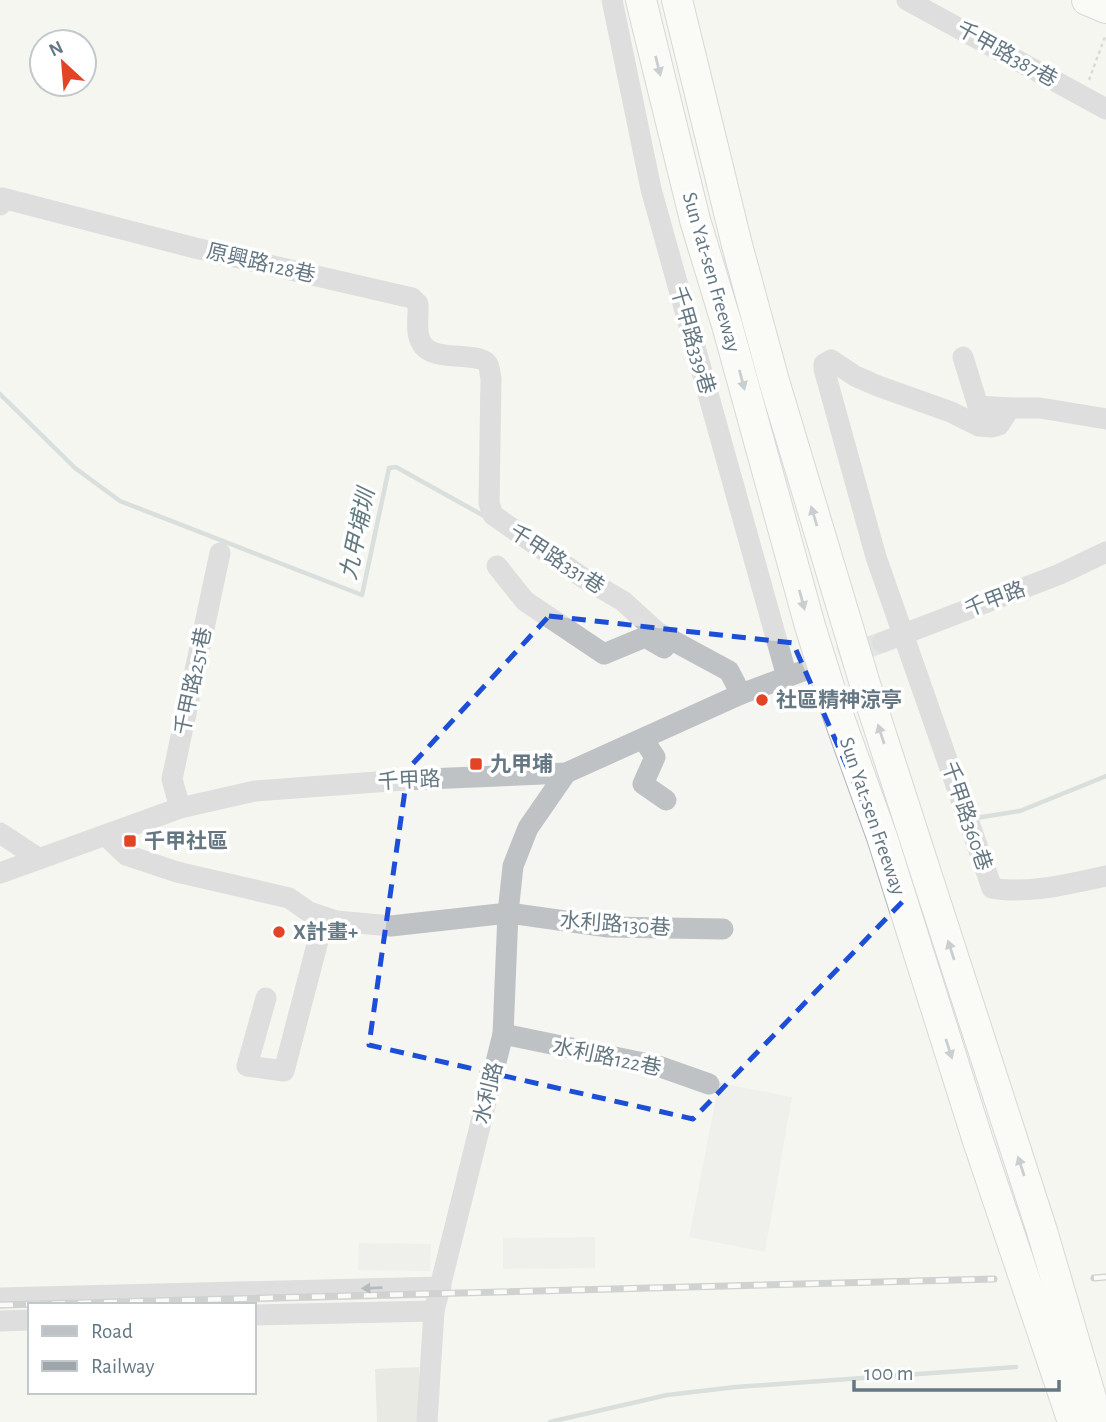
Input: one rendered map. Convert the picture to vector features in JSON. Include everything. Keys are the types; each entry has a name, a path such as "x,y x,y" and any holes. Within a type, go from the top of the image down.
{"highway":[{"name":"Sun Yat-sen Freeway","path":"641,0 695,220 810,626 837,712 882,837 978,1141 1073,1422"},
{"name":"Sun Yat-sen Freeway","path":"677,0 737,245 778,394 868,694 1042,1231 1098,1422"},
{"path":"1087,0 1106,8"},
{"path":"978,1141 1052,1422"},
{"path":"1042,1231 1106,1390"}],"street":[{"name":"千甲路339巷","path":"612,0 651,189 787,677"},
{"name":"千甲路387巷","path":"907,0 1106,109"},
{"name":"原興路128巷","path":"0,205 2,198 39,206 195,248 412,298 418,304 418,335 424,347 430,351 486,362"},
{"path":"963,357 978,406 1040,408 1106,419"},
{"path":"904,635 876,557 824,364 831,360 878,386 951,412 979,426 999,425 1010,408"},
{"name":"千甲路331巷","path":"486,362 491,379 489,503 493,515 585,579 623,601 657,632 729,671 741,694"},
{"name":"千甲路","path":"883,642 1060,574 1106,552"},
{"name":"千甲路251巷","path":"180,808 172,779 220,553"},
{"path":"497,566 525,601 604,654 645,637 741,694"},
{"name":"千甲路360巷","path":"904,635 992,888 1005,891 1067,884 1106,876"},
{"name":"千甲路","path":"0,873 180,808 255,791 404,780 566,773 741,694 811,667"},
{"path":"643,739 655,757 643,784 666,800"},
{"name":"水利路","path":"427,1422 434,1311 503,1034 508,913 513,866 528,828 566,773"},
{"path":"0,833 38,858"},
{"path":"105,835 126,855 177,872 289,898 309,912 324,918 284,1071 247,1066 266,998"},
{"name":"水利路130巷","path":"324,918 391,926 508,913 608,928 723,929"},
{"name":"水利路122巷","path":"503,1034 658,1066 709,1084"},
{"path":"0,1298 41,1301 238,1299 297,1290 441,1287"},
{"path":"297,1290 292,1301 298,1313"},
{"path":"256,1315 434,1311"},
{"path":"0,1321 28,1320"}],"path":[{"path":"1083,97 1106,34"}],"highlighted area":[{"path":"549,616 793,643 905,899 693,1119 369,1045 408,769"}],"shaded area":[{"path":"719,1083 792,1097 765,1252 689,1237"},
{"path":"595,1237 595,1268 503,1269 503,1238"},
{"path":"359,1243 431,1244 430,1271 358,1270"},
{"path":"419,1367 421,1422 377,1422 375,1369"}],"waterway":[{"name":"九甲埔圳","path":"0,394 75,468 120,501 362,595 389,468 396,467 486,517"},
{"name":"九甲埔圳","path":"976,818 1020,811 1106,776"},
{"path":"550,1422 667,1395 736,1387 1016,1367"}],"tunnel":[{"path":"811,668 883,642"}],"railway":[{"path":"1094,1278 1106,1277"},
{"path":"76,1303 994,1279"},
{"path":"0,1305 28,1304"}],"place":[{"name":"社區精神涼亭","path":"762,700"},
{"name":"九甲埔","path":"476,764"},
{"name":"千甲社區","path":"130,841"},
{"name":"X計畫+","path":"279,932"}]}
